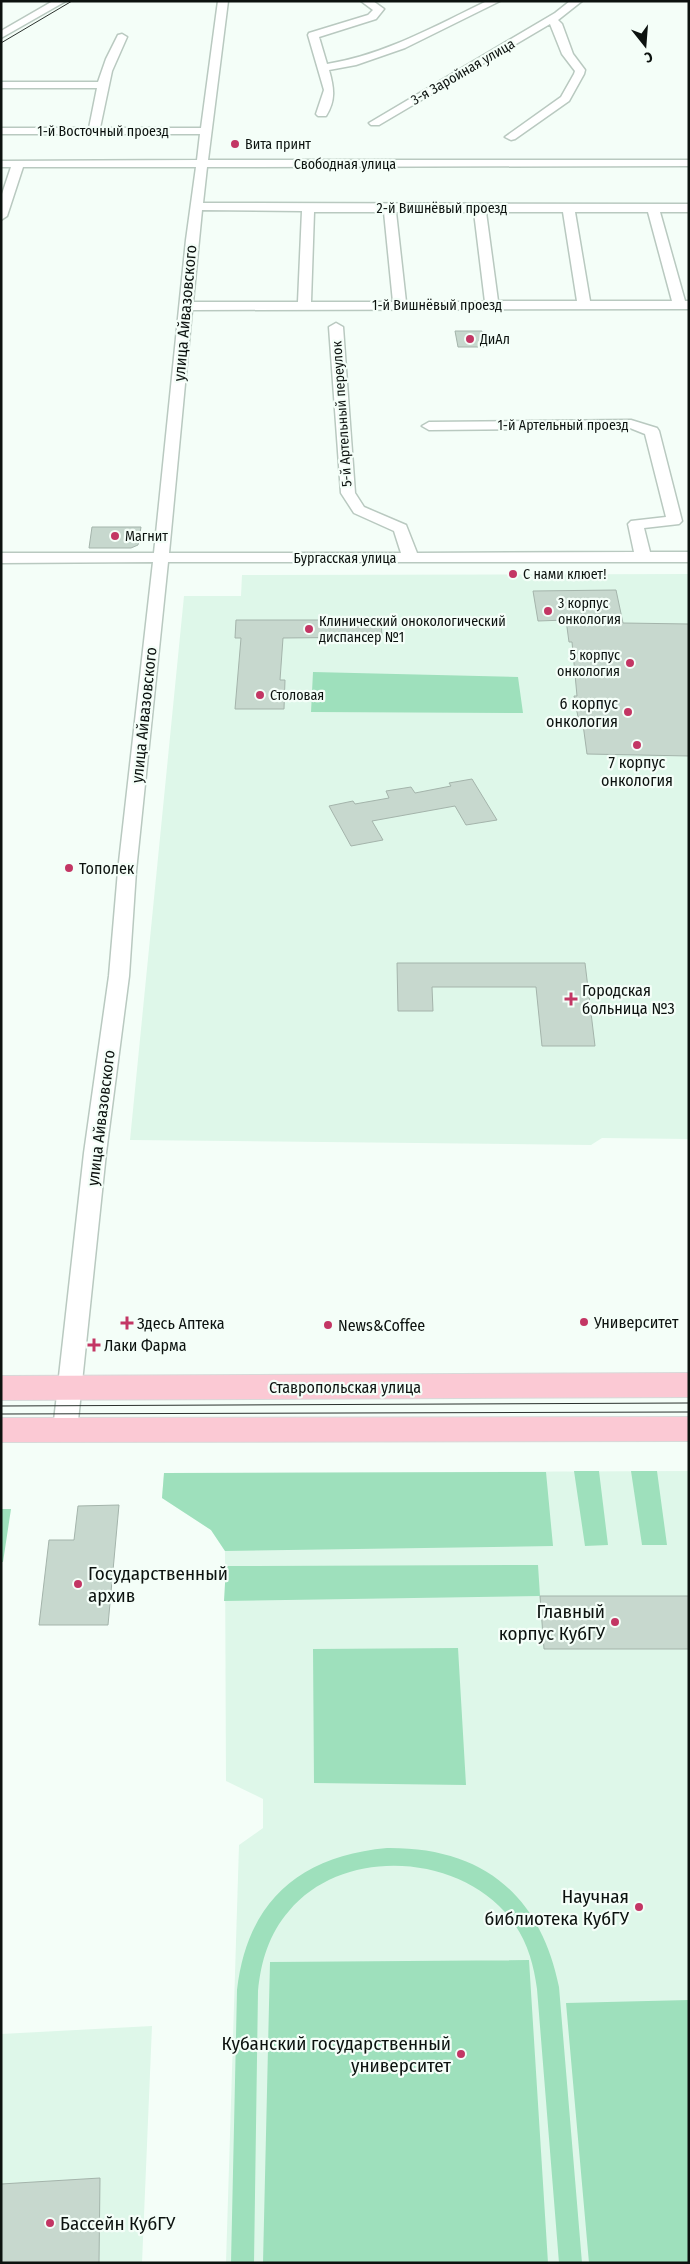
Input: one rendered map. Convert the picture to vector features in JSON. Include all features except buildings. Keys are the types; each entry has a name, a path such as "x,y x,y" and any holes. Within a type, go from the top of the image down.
{"main road":[{"name":"Ставропольская улица","path":"1,1388 689,1385"},
{"path":"1,1430 689,1429"}],"street":[{"path":"1,35 61,1"},
{"name":"улица Айвазовского","path":"66,1430 95,1153 119,976 127,871 162,558 200,165 223,1"},
{"path":"322,114 329,90 314,35 372,17 379,9 366,1"},
{"path":"322,68 352,63 400,46 495,1"},
{"name":"3-я Заройная улица","path":"375,123 550,20 577,1"},
{"path":"511,137 565,100 579,74 580,70 572,63 562,45 557,24 550,20"},
{"path":"94,131 102,85 116,47 122,37"},
{"path":"3,88 102,85"},
{"name":"1-й Восточный проезд","path":"1,131 205,131"},
{"name":"Свободная улица","path":"1,164 689,163"},
{"path":"1,216 18,164"},
{"name":"2-й Вишнёвый проезд","path":"196,206 308,208 689,208"},
{"path":"304,306 308,208"},
{"path":"390,208 400,305"},
{"path":"480,208 492,305"},
{"path":"568,208 584,305"},
{"path":"653,208 685,305"},
{"name":"1-й Вишнёвый проезд","path":"186,306 685,305"},
{"name":"5-й Артельный переулок","path":"336,327 348,493 359,510 402,528 409,550 409,558"},
{"name":"1-й Артельный проезд","path":"429,426 631,424 652,431 674,521 636,524 643,557"},
{"name":"Бургасская улица","path":"1,558 689,557"}],"shaded area":[{"path":"689,574 689,1139 602,1138 591,1145 130,1140 184,596 241,596 242,575"},
{"name":"Кубанский государственный университет","path":"689,1471 689,2263 226,2263 239,1845 263,1828 263,1799 226,1781 225,1551 211,1530 162,1498 164,1473"},
{"path":"152,2026 142,2263 1,2263 1,2034"}],"green space":[{"path":"313,672 518,677 523,713 311,712"},
{"path":"574,1471 599,1471 608,1545 585,1546"},
{"path":"631,1471 657,1471 667,1545 642,1545"},
{"path":"546,1472 553,1546 225,1551 211,1530 162,1498 164,1473"},
{"path":"1,1509 11,1509 3,1562 1,1562"},
{"path":"538,1565 540,1596 224,1601 226,1566"},
{"path":"458,1648 466,1785 314,1783 313,1649"},
{"path":"387,1848 421,1850 451,1856 478,1867 502,1882 521,1902 537,1926 550,1954 559,1987 582,2263 559,2263 537,1989 532,1964 524,1940 515,1925 494,1901 467,1883 437,1872 405,1866 372,1867 341,1875 313,1889 289,1911 276,1929 267,1948 261,1969 258,1991 254,2263 231,2263 237,1990 243,1959 252,1932 266,1909 283,1889 304,1873 328,1861 356,1853"},
{"path":"529,1960 548,2263 263,2263 270,1962"},
{"path":"689,2000 689,2263 589,2263 566,2003"}],"tram line":[{"path":"1,43 72,1"},
{"path":"1,1406 689,1403"},
{"path":"1,1414 689,1412"}],"place":[{"name":"Вита принт","path":"235,144"},
{"name":"ДиАл","path":"470,339"},
{"name":"Магнит","path":"115,536"},
{"name":"С нами клюет!","path":"513,574"},
{"name":"3 корпус онкология","path":"548,611"},
{"name":"Клинический онокологический диспансер №1","path":"309,629"},
{"name":"5 корпус онкология","path":"630,663"},
{"name":"Столовая","path":"260,695"},
{"name":"6 корпус онкология","path":"628,712"},
{"name":"7 корпус онкология","path":"637,745"},
{"name":"Тополек","path":"69,868"},
{"name":"Городская больница №3","path":"571,999"},
{"name":"Университет","path":"584,1322"},
{"name":"Здесь Аптека","path":"127,1323"},
{"name":"News&Coffee","path":"328,1325"},
{"name":"Лаки Фарма","path":"94,1345"},
{"name":"Государственный архив","path":"78,1584"},
{"name":"Главный корпус КубГУ","path":"615,1622"},
{"name":"Научная библиотека КубГУ","path":"639,1907"},
{"name":"Кубанский государственный университет","path":"461,2054"},
{"name":"Бассейн КубГУ","path":"50,2223"}]}
